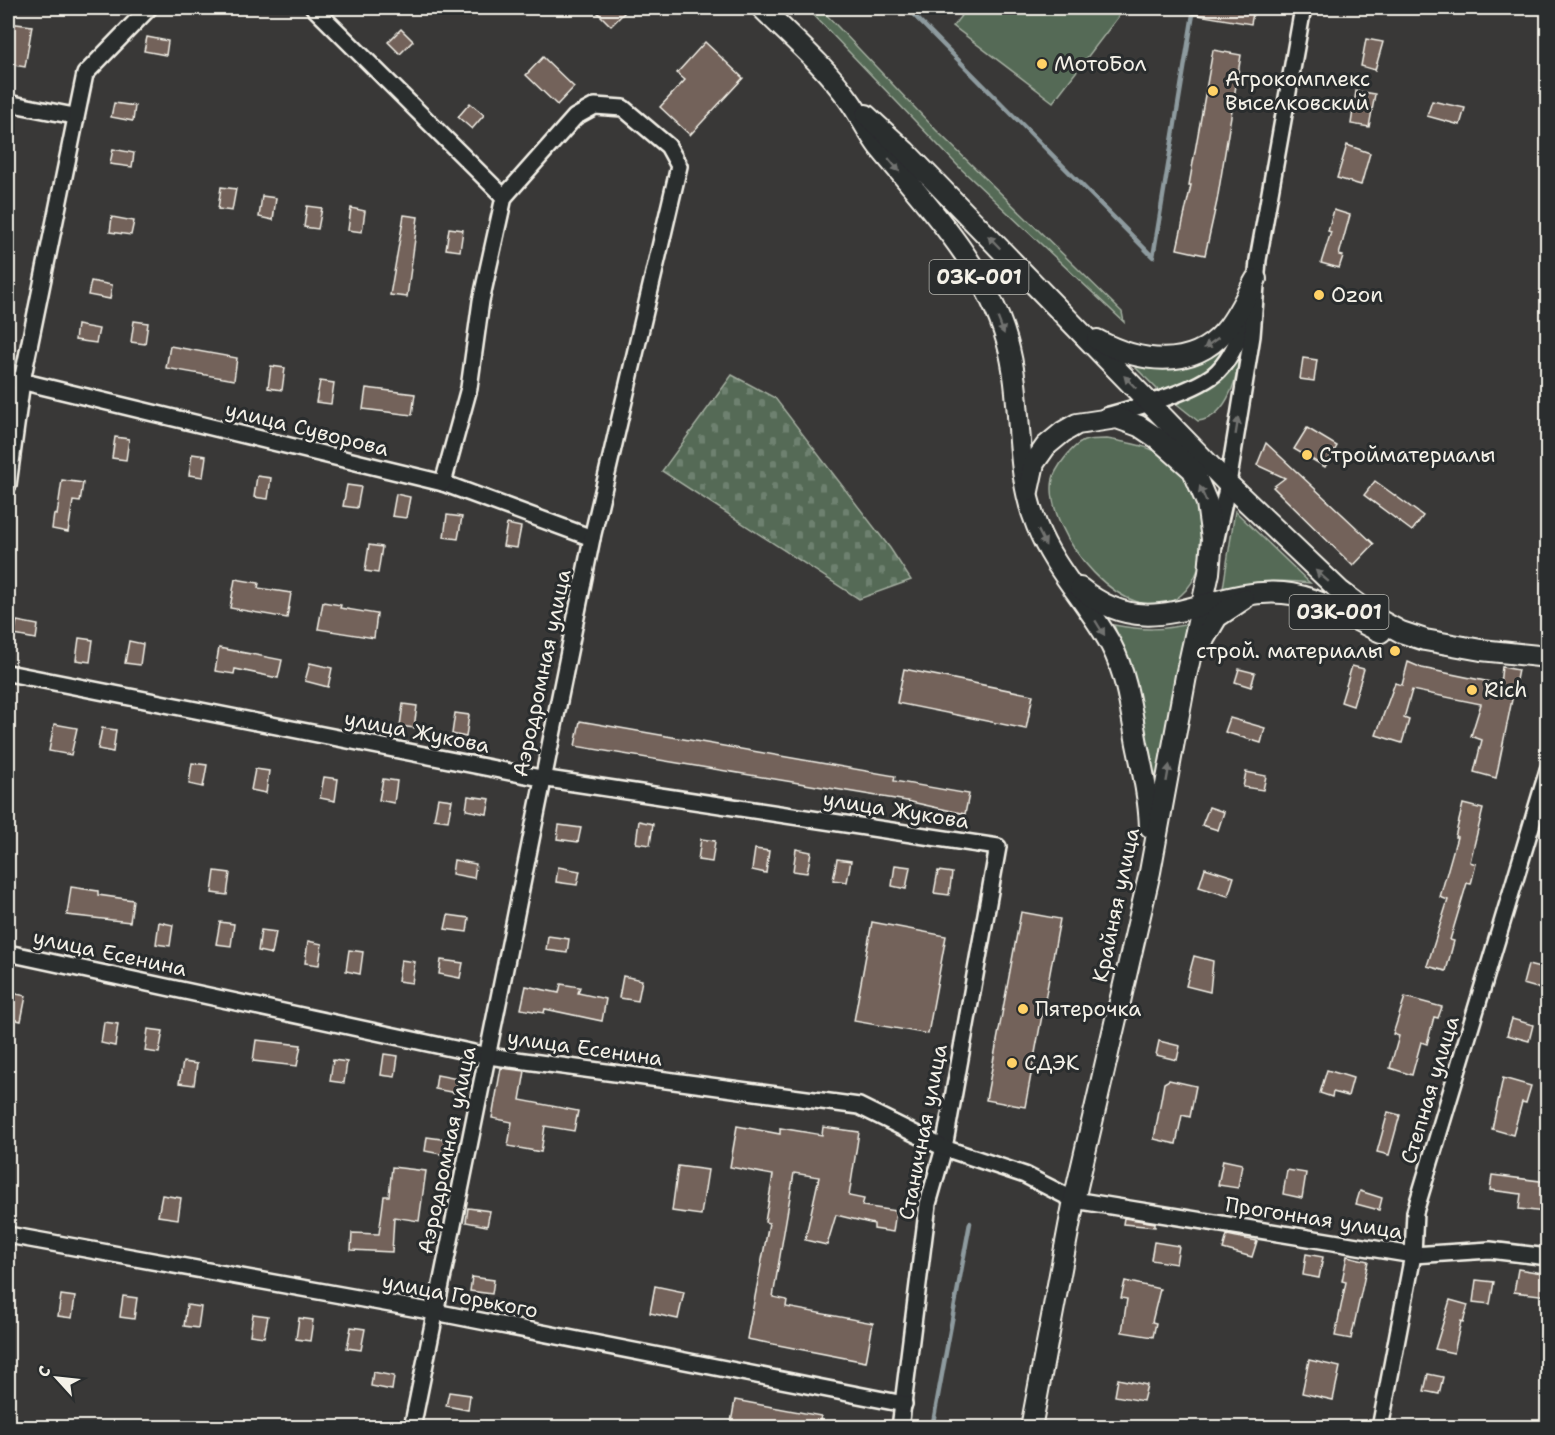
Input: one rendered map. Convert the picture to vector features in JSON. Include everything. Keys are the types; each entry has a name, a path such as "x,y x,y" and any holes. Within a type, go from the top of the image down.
{"main road":[{"name":"03К-001","path":"762,8 849,99 906,151 1228,484 1340,591 1379,620 1401,632 1425,640"},
{"name":"03К-001","path":"849,99 877,144 933,212 986,288 1006,340 1016,380 1028,491 1036,524 1043,540 1111,646 1125,685 1149,804 1150,872"},
{"name":"03К-001","path":"1081,331 1116,350 1144,358 1165,361 1185,357 1208,346 1225,332 1256,279"},
{"path":"1077,424 1117,418 1139,426 1157,438 1193,470 1207,503 1212,539 1209,573 1202,604"},
{"name":"03К-001","path":"1028,491 1034,464 1046,446 1077,424"},
{"path":"1157,438 1200,454"},
{"name":"03К-001","path":"1069,579 1104,604 1124,613 1162,615 1251,594 1284,593 1305,598 1390,637 1548,657"},
{"path":"1186,676 1203,638 1216,617 1251,594"},
{"name":"Крайняя улица","path":"1031,1428 1074,1200 1150,872 1186,676 1202,604"}],"street":[{"path":"8,484 15,379 85,74 149,8"},
{"path":"314,8 504,197 480,301 469,388 443,483"},
{"path":"1209,573 1228,484 1252,336 1256,279 1303,8"},
{"path":"8,103 74,116"},
{"name":"Аэродромная улица","path":"412,1428 488,1056 541,778 592,537 679,166 668,146 623,108 595,106 575,117 504,197"},
{"name":"03К-001","path":"1077,424 1151,404 1200,383 1217,372 1231,354 1243,329 1256,279"},
{"name":"улица Суворова","path":"15,379 443,483 592,537"},
{"name":"улица Жукова","path":"8,673 541,778 998,847"},
{"name":"Степная улица","path":"1380,1428 1413,1255 1415,1212 1548,770"},
{"name":"Станичная улица","path":"900,1428 928,1204 944,1148 998,847"},
{"name":"улица Есенина","path":"8,953 488,1056 859,1106 944,1148 1025,1175 1074,1200"},
{"name":"Прогонная улица","path":"1074,1200 1413,1255 1490,1250 1548,1257"},
{"name":"улица Горького","path":"8,1235 435,1312 904,1404"}],"green space":[{"path":"807,8 820,8 936,130 1122,312 1124,322 959,167"},
{"name":"МотоБол","path":"967,8 1125,8 1053,102 953,26"},
{"path":"1231,344 1207,374 1162,394 1129,361 1219,349"},
{"path":"1239,360 1228,398 1215,414 1207,419 1198,421 1173,401 1214,384"},
{"path":"732,375 775,398 890,548 911,580 859,599 662,471"},
{"path":"1107,439 1156,451 1174,462 1190,483 1197,499 1204,534 1199,568 1192,583 1181,595 1160,604 1138,602 1115,591 1094,573 1075,550 1061,525 1053,501 1053,479 1068,454 1084,441"},
{"path":"1235,511 1310,583 1265,582 1222,595"},
{"path":"1191,623 1156,810 1136,685 1114,625 1152,629"}],"building":[{"path":"593,8 629,8 611,26"},
{"path":"1193,8 1254,8 1251,24 1192,14"},
{"path":"8,23 32,26 25,67 8,64"},
{"path":"401,29 413,41 400,54 388,42"},
{"path":"147,37 168,41 166,55 144,51"},
{"path":"1366,39 1383,42 1375,70 1361,66"},
{"path":"705,42 743,78 690,135 660,107 685,80 677,73"},
{"path":"1213,50 1241,55 1217,201 1205,255 1177,249 1191,185 1189,185"},
{"path":"543,57 574,87 557,105 526,75"},
{"path":"1356,91 1375,94 1369,127 1351,124"},
{"path":"1432,101 1465,108 1460,125 1427,116"},
{"path":"114,103 135,106 133,121 111,117"},
{"path":"470,103 484,115 472,129 458,117"},
{"path":"1347,145 1370,153 1361,185 1337,178"},
{"path":"113,149 134,153 132,167 110,164"},
{"path":"221,187 236,189 232,211 218,209"},
{"path":"262,196 276,198 273,220 259,217"},
{"path":"307,206 322,208 318,229 304,227"},
{"path":"351,208 365,211 362,232 348,230"},
{"path":"1334,210 1350,215 1339,255 1343,256 1339,268 1321,263 1331,232 1328,231"},
{"path":"404,215 418,217 407,297 390,295"},
{"path":"112,217 134,221 131,235 110,232"},
{"path":"449,228 463,230 460,251 446,249"},
{"path":"91,281 112,285 110,299 88,295"},
{"path":"134,321 148,323 145,344 131,342"},
{"path":"77,325 99,329 96,343 75,340"},
{"path":"170,346 237,358 234,380 166,368"},
{"path":"1303,358 1317,360 1314,381 1300,379"},
{"path":"271,366 285,368 282,390 268,388"},
{"path":"320,381 334,383 331,404 316,402"},
{"path":"366,388 415,394 412,415 363,409"},
{"path":"1307,428 1337,446 1325,467 1294,449"},
{"path":"115,437 129,439 126,460 112,458"},
{"path":"1266,443 1374,544 1353,566 1273,487 1285,478 1257,465"},
{"path":"192,454 206,456 203,477 189,475"},
{"path":"257,476 271,478 268,499 254,497"},
{"path":"62,480 83,483 80,502 73,501 68,532 52,529 54,514 57,515"},
{"path":"1375,481 1423,516 1412,531 1364,495"},
{"path":"347,485 361,487 357,508 343,506"},
{"path":"396,494 410,497 406,518 392,516"},
{"path":"447,515 462,517 458,539 444,537"},
{"path":"507,524 521,527 517,548 503,546"},
{"path":"369,545 382,547 378,573 365,571"},
{"path":"235,579 259,583 258,588 291,593 287,618 230,608"},
{"path":"323,602 341,605 340,608 377,614 374,638 318,629"},
{"path":"17,621 38,625 36,639 14,635"},
{"path":"79,638 93,640 90,662 76,660"},
{"path":"129,641 143,644 140,665 125,663"},
{"path":"219,648 282,660 278,678 235,669 234,674 215,671"},
{"path":"1408,662 1422,668 1500,684 1502,667 1518,670 1496,778 1474,772 1482,740 1471,736 1481,704 1412,690 1404,718 1409,720 1402,743 1376,735 1395,683 1402,685"},
{"path":"310,663 332,668 328,687 305,681"},
{"path":"1352,666 1364,669 1353,706 1341,702"},
{"path":"904,669 1033,695 1026,729 897,703"},
{"path":"1239,669 1255,673 1251,687 1235,682"},
{"path":"403,704 417,706 414,728 400,726"},
{"path":"455,713 469,715 466,737 452,734"},
{"path":"1230,718 1265,728 1261,743 1225,732"},
{"path":"580,721 895,776 894,781 969,794 965,814 907,801 575,746"},
{"path":"54,724 77,728 71,755 49,751"},
{"path":"102,728 116,730 113,752 98,749"},
{"path":"192,763 207,765 203,787 189,784"},
{"path":"255,769 269,771 266,793 251,790"},
{"path":"1246,772 1266,776 1263,790 1243,787"},
{"path":"324,777 338,779 335,801 320,798"},
{"path":"383,779 397,781 394,803 379,800"},
{"path":"468,796 490,799 487,814 466,810"},
{"path":"438,798 452,800 448,821 434,819"},
{"path":"1463,804 1483,809 1470,862 1476,864 1471,884 1467,883 1450,940 1454,941 1446,971 1427,966 1448,900 1440,897 1457,837 1455,837"},
{"path":"1209,807 1224,812 1218,830 1202,825"},
{"path":"639,821 653,824 650,845 636,843"},
{"path":"559,825 581,828 578,842 557,839"},
{"path":"701,839 715,841 712,862 698,860"},
{"path":"755,849 769,851 766,873 752,870"},
{"path":"796,849 811,852 807,873 793,871"},
{"path":"837,859 851,861 847,882 833,880"},
{"path":"454,860 476,864 474,878 452,874"},
{"path":"895,865 910,867 906,889 892,886"},
{"path":"558,867 580,871 577,885 556,882"},
{"path":"1205,868 1234,877 1228,896 1199,887"},
{"path":"215,871 230,873 227,895 212,893"},
{"path":"938,871 952,873 949,895 934,893"},
{"path":"71,887 98,891 98,895 133,900 130,922 67,915"},
{"name":"Пятерочка","path":"1021,912 1060,919 1025,1107 986,1100"},
{"path":"448,915 469,918 467,932 445,929"},
{"path":"159,922 173,925 170,946 156,944"},
{"path":"220,922 234,924 231,946 216,944"},
{"path":"872,922 946,936 928,1034 854,1021"},
{"path":"261,930 276,932 272,954 258,951"},
{"path":"548,936 569,939 567,953 546,950"},
{"path":"308,941 322,944 319,965 305,963"},
{"path":"349,950 363,952 360,974 346,971"},
{"path":"1194,956 1213,961 1210,992 1186,986"},
{"path":"401,960 415,962 412,983 398,981"},
{"path":"441,960 463,963 460,978 439,974"},
{"path":"1528,965 1548,970 1548,991 1523,984"},
{"path":"623,976 642,980 638,1001 619,998"},
{"path":"561,984 580,987 578,993 606,999 602,1021 545,1009 544,1013 521,1009 526,986 559,993"},
{"path":"8,992 26,996 21,1021 8,1018"},
{"path":"1405,997 1442,1007 1438,1018 1434,1017 1427,1044 1421,1042 1412,1075 1390,1068 1399,1036 1393,1034"},
{"path":"1512,1019 1533,1025 1529,1041 1507,1035"},
{"path":"104,1022 118,1024 115,1046 101,1043"},
{"path":"148,1029 163,1031 159,1053 145,1051"},
{"path":"256,1040 301,1045 297,1066 253,1061"},
{"path":"1159,1041 1180,1046 1177,1060 1156,1055"},
{"path":"384,1054 398,1056 395,1077 381,1075"},
{"path":"333,1060 347,1062 344,1083 330,1081"},
{"path":"183,1062 197,1064 194,1085 179,1083"},
{"path":"501,1068 525,1071 520,1100 578,1111 574,1131 545,1126 541,1152 508,1146 512,1122 492,1118"},
{"path":"1327,1070 1353,1078 1348,1096 1333,1092 1332,1097 1320,1093"},
{"path":"437,1075 458,1079 456,1093 435,1089"},
{"path":"1503,1078 1531,1086 1526,1103 1522,1102 1513,1135 1492,1129"},
{"path":"1169,1080 1196,1086 1190,1117 1182,1115 1176,1144 1154,1139 1164,1083"},
{"path":"1388,1112 1400,1115 1389,1155 1377,1152"},
{"path":"737,1126 780,1134 780,1128 822,1135 823,1127 859,1132 849,1196 864,1199 862,1206 896,1211 893,1232 874,1229 874,1224 836,1215 827,1245 805,1240 819,1177 794,1173 773,1297 787,1300 786,1307 873,1323 866,1362 747,1339 769,1223 765,1222 773,1175 730,1167"},
{"path":"427,1137 448,1140 446,1155 425,1151"},
{"path":"1223,1160 1242,1164 1238,1188 1218,1185"},
{"path":"678,1166 708,1170 701,1215 672,1211"},
{"path":"392,1167 426,1171 419,1221 394,1217 392,1252 351,1250 352,1233 379,1234 384,1196 389,1196"},
{"path":"1287,1170 1306,1173 1302,1198 1283,1194"},
{"path":"1492,1175 1548,1182 1545,1212 1519,1209 1521,1194 1490,1190"},
{"path":"1360,1191 1382,1198 1379,1210 1356,1204"},
{"path":"162,1195 181,1198 178,1219 158,1216"},
{"path":"468,1208 490,1211 487,1226 466,1222"},
{"path":"1124,1218 1155,1223 1155,1227 1123,1224"},
{"path":"1227,1235 1257,1241 1252,1257 1223,1249"},
{"path":"1154,1242 1179,1246 1176,1264 1151,1260"},
{"path":"1306,1254 1323,1257 1319,1278 1303,1275"},
{"path":"1347,1256 1368,1261 1351,1339 1335,1336 1346,1282 1342,1281"},
{"path":"1518,1269 1548,1274 1548,1296 1514,1292"},
{"path":"472,1277 494,1280 492,1294 470,1291"},
{"path":"1476,1280 1494,1282 1490,1304 1473,1302"},
{"path":"1125,1281 1160,1289 1152,1322 1156,1323 1153,1337 1122,1332 1127,1299 1121,1298"},
{"path":"655,1286 684,1292 678,1319 650,1313"},
{"path":"61,1295 75,1297 72,1318 58,1316"},
{"path":"123,1296 137,1298 134,1319 120,1317"},
{"path":"1450,1300 1468,1305 1463,1322 1461,1321 1454,1353 1435,1349"},
{"path":"187,1305 201,1307 198,1328 184,1326"},
{"path":"253,1314 268,1316 264,1337 250,1335"},
{"path":"299,1318 313,1320 310,1341 296,1339"},
{"path":"351,1327 365,1329 361,1350 347,1348"},
{"path":"1309,1360 1340,1367 1333,1400 1302,1393"},
{"path":"373,1372 394,1376 392,1390 371,1386"},
{"path":"1428,1374 1443,1377 1439,1394 1424,1391"},
{"path":"1118,1379 1147,1385 1143,1401 1115,1396"},
{"path":"449,1392 470,1395 468,1410 446,1406"},
{"path":"735,1400 821,1416 818,1428 730,1428"}],"waterway":[{"path":"907,8 1153,257 1194,8"},
{"path":"932,1428 970,1223"}],"place":[{"name":"МотоБол","path":"1042,64"},
{"name":"Агрокомплекс Выселковский","path":"1213,91"},
{"name":"Ozon","path":"1319,295"},
{"name":"Стройматериалы","path":"1307,455"},
{"name":"строй. материалы","path":"1395,651"},
{"name":"Rich","path":"1472,690"},
{"name":"Пятерочка","path":"1023,1009"},
{"name":"СДЭК","path":"1012,1063"}]}
